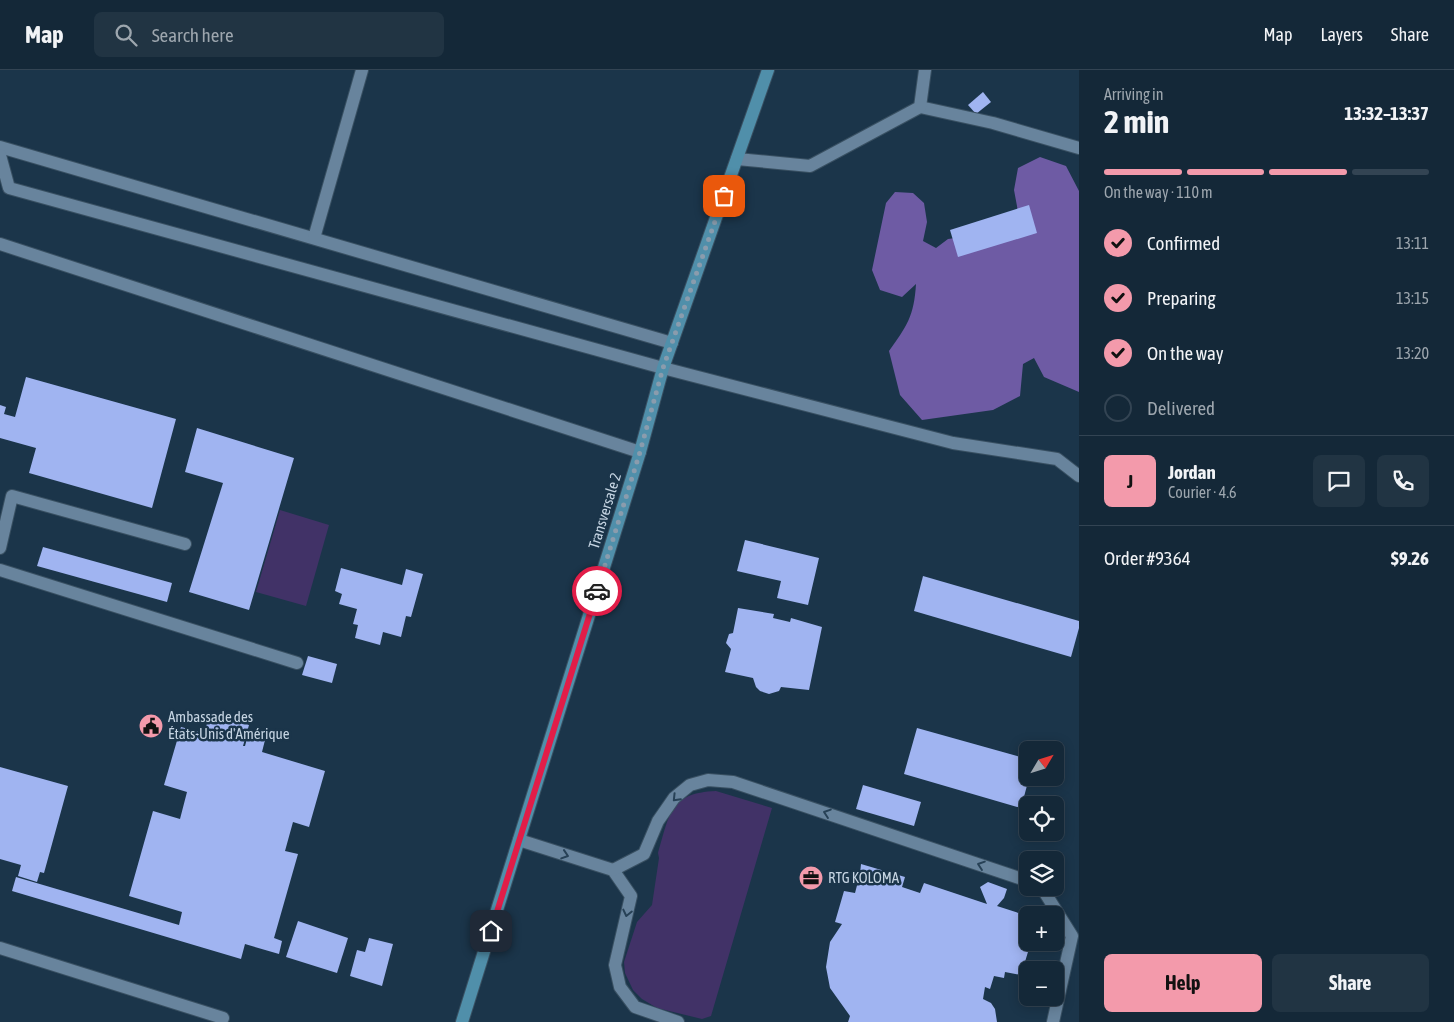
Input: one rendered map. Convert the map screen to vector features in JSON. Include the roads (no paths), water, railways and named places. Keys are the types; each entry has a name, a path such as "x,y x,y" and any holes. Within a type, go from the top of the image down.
{"main road":[{"name":"Transversale 2","path":"462,1022 640,452 663,368 768,70"}],"street":[{"path":"314,238 362,70"},
{"path":"920,107 925,70"},
{"path":"737,159 810,166 920,107 994,123 1079,148"},
{"path":"0,147 672,343"},
{"path":"0,155 9,188 663,368 954,443 1057,459 1079,476"},
{"path":"0,244 640,452"},
{"path":"0,548 12,496 185,544"},
{"path":"0,570 297,663"},
{"path":"613,870 644,854 658,821 674,798 690,785 708,780 733,782 1019,878"},
{"path":"519,840 613,870 631,896 615,964 620,987 635,1007 678,1022"},
{"path":"1047,896 1072,936 1053,1022"},
{"path":"0,948 223,1018"}],"place":[{"name":"Ambassade des États-Unis d'Amérique","path":"151,726"},
{"name":"RTG KOLOMA","path":"811,878"}]}
